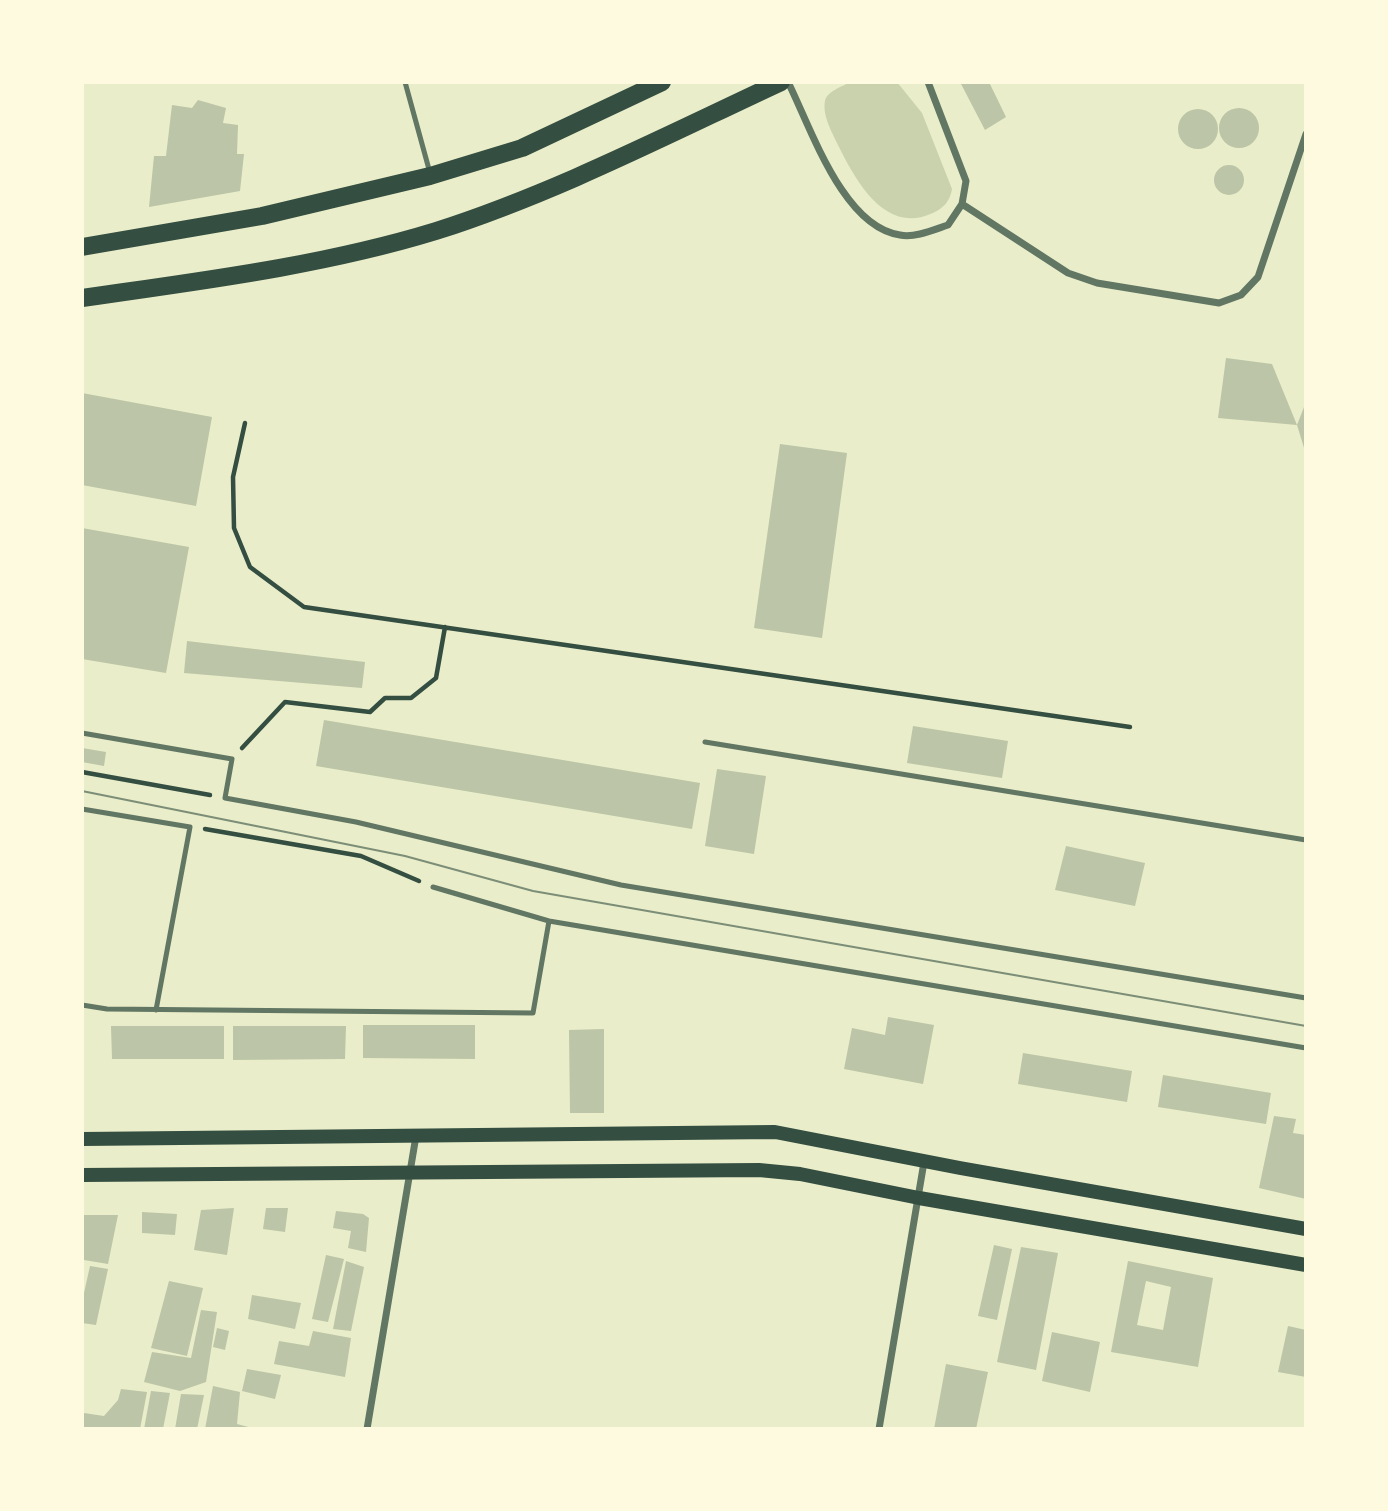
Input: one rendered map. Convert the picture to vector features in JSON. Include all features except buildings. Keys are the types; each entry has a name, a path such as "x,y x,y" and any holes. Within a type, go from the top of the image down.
{"main road":[{"path":"82,247 262,216 430,176 522,148 662,82"},
{"path":"82,298 340,255 434,231 526,200 780,82"},
{"path":"82,1139 775,1132 924,1162 1306,1228"},
{"path":"82,1175 759,1170 800,1174 919,1198 1306,1265"}],"street":[{"path":"788,82 848,201 873,226 901,236 947,225 962,204 966,181 928,82"},
{"path":"962,204 1068,273 1097,284 1219,303 1241,295 1258,277 1306,134"},
{"path":"367,1429 416,1136"},
{"path":"879,1429 924,1162"}],"lane":[{"path":"405,82 430,176"},
{"path":"82,733 232,759 225,798 356,822 621,886 1306,998"},
{"path":"705,742 1306,840"},
{"path":"82,809 190,827 156,1010"},
{"path":"433,887 549,921 1306,1048"},
{"path":"82,1005 156,1010 533,1013 549,921"}],"path":[{"path":"245,424 233,477 234,528 250,567 304,607 1130,727"},
{"path":"232,759 285,702 370,712 385,698 411,698 436,678 445,627"},
{"path":"82,772 225,798"},
{"path":"190,827 361,856 433,887"}],"green space":[{"path":"850,82 897,82 922,113 952,189 948,201 940,209 916,218 901,217 887,211 864,190 839,147 824,107 829,95"}],"tram line":[{"path":"82,791 405,856 533,891 1306,1026"}]}
